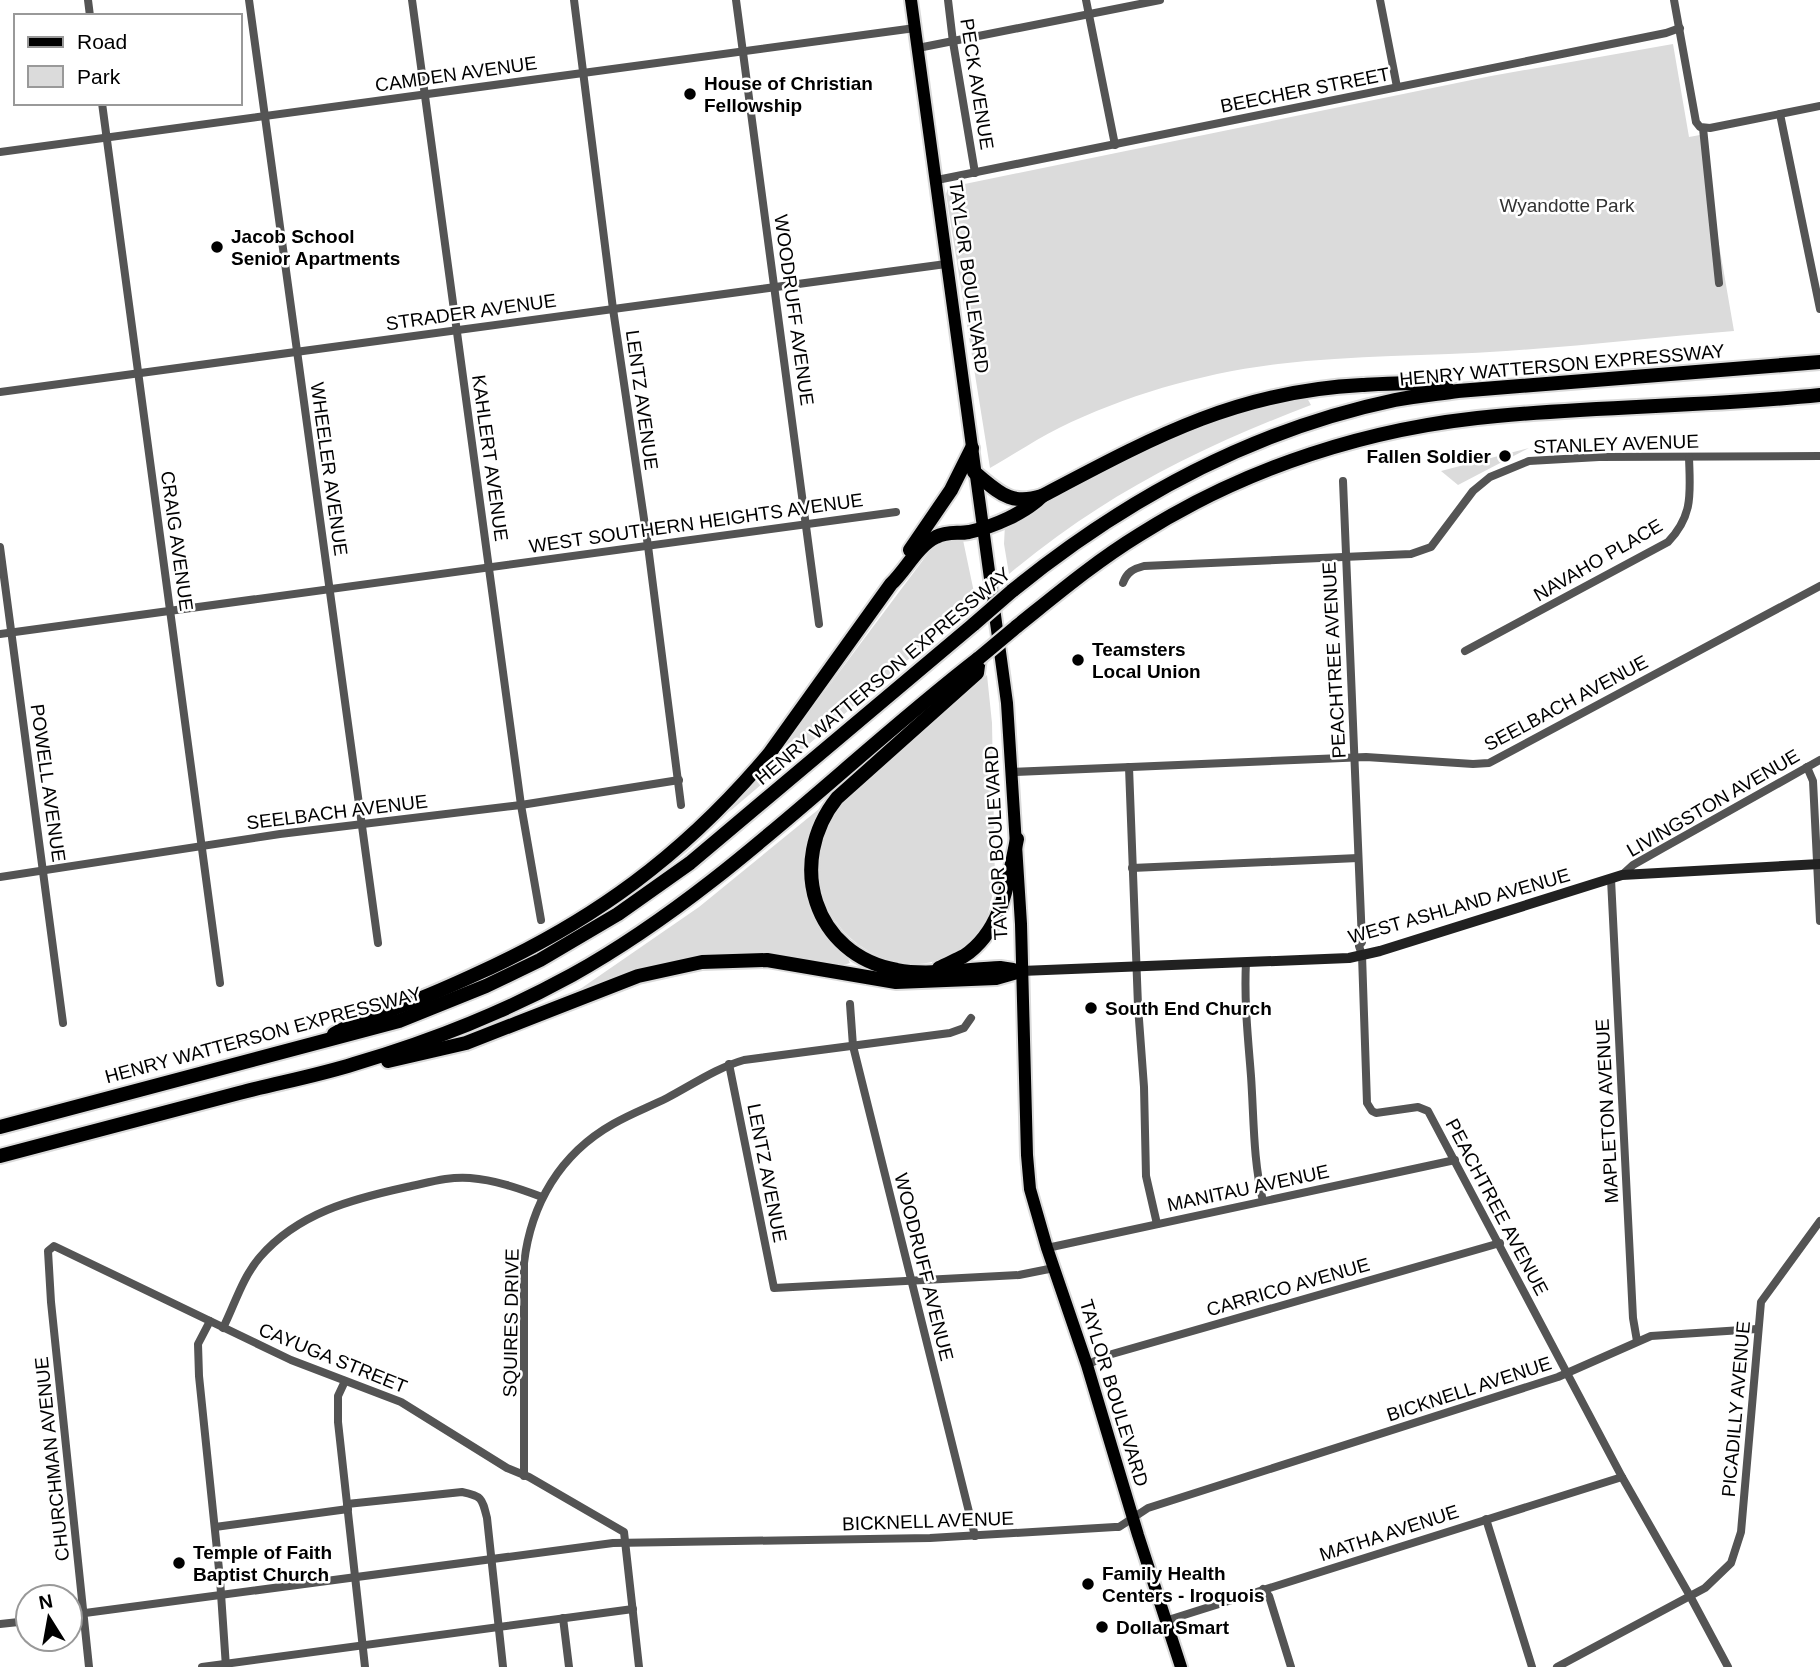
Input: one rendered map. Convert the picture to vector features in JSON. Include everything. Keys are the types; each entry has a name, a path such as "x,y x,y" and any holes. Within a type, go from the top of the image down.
{"highway":[{"name":"HENRY WATTERSON EXPRESSWAY","path":"0,1127 399,1021 486,986 540,960 657,888 726,834 1066,549 1165,485 1233,452 1299,426 1399,399 1458,391 1820,362"},
{"path":"974,472 1006,497 1030,500 1176,427 1262,399 1331,387 1419,382 1458,391"},
{"path":"0,1156 351,1065 458,1029 571,975 677,908 934,693 1082,574 1147,530 1244,481 1320,451 1401,430 1497,416 1820,395"},
{"path":"891,584 898,567 951,490 972,448"},
{"path":"319,1042 356,1021 444,989 547,939 607,903 655,868 723,806 769,754 891,584 927,543 936,537 982,529 1035,503 1042,496"},
{"path":"979,658 977,673 837,798 822,818 811,853 810,877 816,901 835,935 860,956 881,966 898,970 1000,968 1021,971"},
{"path":"933,971 963,956 980,942 988,930 1004,896 1017,839"},
{"path":"351,1065 404,1059 466,1043 638,976 702,962 767,960 896,982 996,978 1021,971"}],"main road":[{"name":"TAYLOR BOULEVARD","path":"911,0 1003,671 1017,839 1028,1175 1047,1248 1087,1365 1181,1667"}],"street":[{"name":"WHEELER AVENUE","path":"249,0 378,943"},
{"name":"KAHLERT AVENUE","path":"412,0 521,805 541,920"},
{"name":"LENTZ AVENUE","path":"574,0 681,805"},
{"name":"WOODRUFF AVENUE","path":"736,0 819,624"},
{"name":"PECK AVENUE","path":"948,0 975,173"},
{"path":"1086,0 1115,145"},
{"path":"918,48 1160,0"},
{"path":"1380,0 1397,87"},
{"path":"1674,0 1696,122 1701,128 1719,283"},
{"name":"CAMDEN AVENUE","path":"0,152 915,28"},
{"name":"BEECHER STREET","path":"937,180 1680,28"},
{"name":"CRAIG AVENUE","path":"102,105 220,983"},
{"path":"1701,128 1820,106"},
{"path":"1780,114 1820,309"},
{"name":"STRADER AVENUE","path":"0,392 946,264"},
{"name":"STANLEY AVENUE","path":"1123,583 1125,576 1133,569 1144,566 1411,554 1431,547 1473,491 1490,477 1529,461 1599,457 1820,456"},
{"name":"NAVAHO PLACE","path":"1465,651 1668,541 1679,531 1687,514 1690,496 1689,457"},
{"name":"PEACHTREE AVENUE","path":"1343,481 1362,942 1359,946 1362,955 1369,1108 1380,1114 1424,1108 1433,1118 1622,1477 1728,1667"},
{"name":"WEST SOUTHERN HEIGHTS AVENUE","path":"0,634 896,512"},
{"name":"POWELL AVENUE","path":"0,547 63,1023"},
{"name":"SEELBACH AVENUE","path":"1013,772 1354,758 1489,763 1820,586"},
{"name":"LIVINGSTON AVENUE","path":"1617,877 1646,857 1820,760"},
{"path":"1129,767 1146,1177 1157,1224"},
{"path":"1807,767 1813,780 1820,920"},
{"name":"SEELBACH AVENUE","path":"0,877 362,824 521,805 679,780"},
{"path":"1132,868 1358,858"},
{"name":"WEST ASHLAND AVENUE","path":"1021,971 1349,958 1617,877 1819,864"},
{"name":"MAPLETON AVENUE","path":"1617,877 1633,1318 1637,1341"},
{"path":"1246,962 1245,1007 1253,1142 1263,1201"},
{"name":"WOODRUFF AVENUE","path":"850,1004 853,1046 975,1536"},
{"path":"729,1064 744,1059 950,1033 964,1028 971,1018"},
{"name":"LENTZ AVENUE","path":"729,1064 774,1288 912,1281"},
{"name":"SQUIRES DRIVE","path":"524,1475 524,1263 531,1222 542,1197 569,1157 597,1135 613,1124 729,1064"},
{"name":"MANITAU AVENUE","path":"1047,1248 1455,1160"},
{"path":"223,1328 243,1283 261,1256 295,1227 329,1208 363,1197 457,1178 491,1180 542,1197"},
{"name":"PICADILLY AVENUE","path":"1557,1667 1690,1597 1723,1574 1735,1557 1739,1544 1757,1329 1762,1302 1820,1221"},
{"name":"CARRICO AVENUE","path":"1087,1365 1105,1356 1500,1243"},
{"name":"CAYUGA STREET","path":"49,1248 60,1248 290,1360 401,1402 507,1468 616,1525 624,1532 626,1542"},
{"name":"CHURCHMAN AVENUE","path":"49,1248 51,1302 80,1583"},
{"path":"912,1281 1019,1275 1054,1268"},
{"path":"210,1321 198,1344 198,1362 215,1527 225,1666"},
{"name":"BICKNELL AVENUE","path":"84,1614 626,1542 864,1540 1119,1527 1147,1508 1567,1374 1651,1336 1757,1329"},
{"path":"345,1381 338,1404 365,1667"},
{"name":"MATHA AVENUE","path":"1165,1621 1622,1477"},
{"path":"215,1527 347,1506 461,1492 474,1494 482,1501 487,1518 503,1667"},
{"path":"1486,1518 1532,1667"},
{"path":"626,1542 639,1667"},
{"path":"1263,1589 1269,1596 1291,1667"},
{"path":"202,1667 633,1609"},
{"path":"563,1618 569,1667"},
{"name":"CHURCHMAN AVENUE","path":"84,1623 89,1667"}],"green space":[{"name":"Wyandotte Park","path":"1673,44 1689,137 1700,135 1734,331 1506,351 1306,361 1222,373 1111,405 1041,437 990,468 946,194 949,185 950,187 1491,76"},
{"path":"1307,398 1311,405 1269,421 1152,476 1080,521 1009,574 1004,544 1005,524 1115,466 1188,432 1226,418"},
{"path":"1529,448 1458,485 1441,471"},
{"path":"952,538 963,540 976,602 729,812 792,735 932,548"},
{"path":"987,675 992,723 995,883 989,917 960,950 925,963 890,960 858,944 833,917 819,882 821,843 843,802"},
{"path":"819,809 805,855 808,900 822,930 850,963 829,965 756,954 722,954 657,966 573,994 699,907"}],"place":[{"name":"House of Christian Fellowship","path":"690,94"},
{"name":"Jacob School Senior Apartments","path":"217,247"},
{"name":"Fallen Soldier","path":"1505,456"},
{"name":"Teamsters Local Union","path":"1078,660"},
{"name":"South End Church","path":"1091,1008"},
{"name":"Temple of Faith Baptist Church","path":"179,1563"},
{"name":"Family Health Centers - Iroquois","path":"1088,1584"},
{"name":"Dollar Smart","path":"1102,1627"}]}
